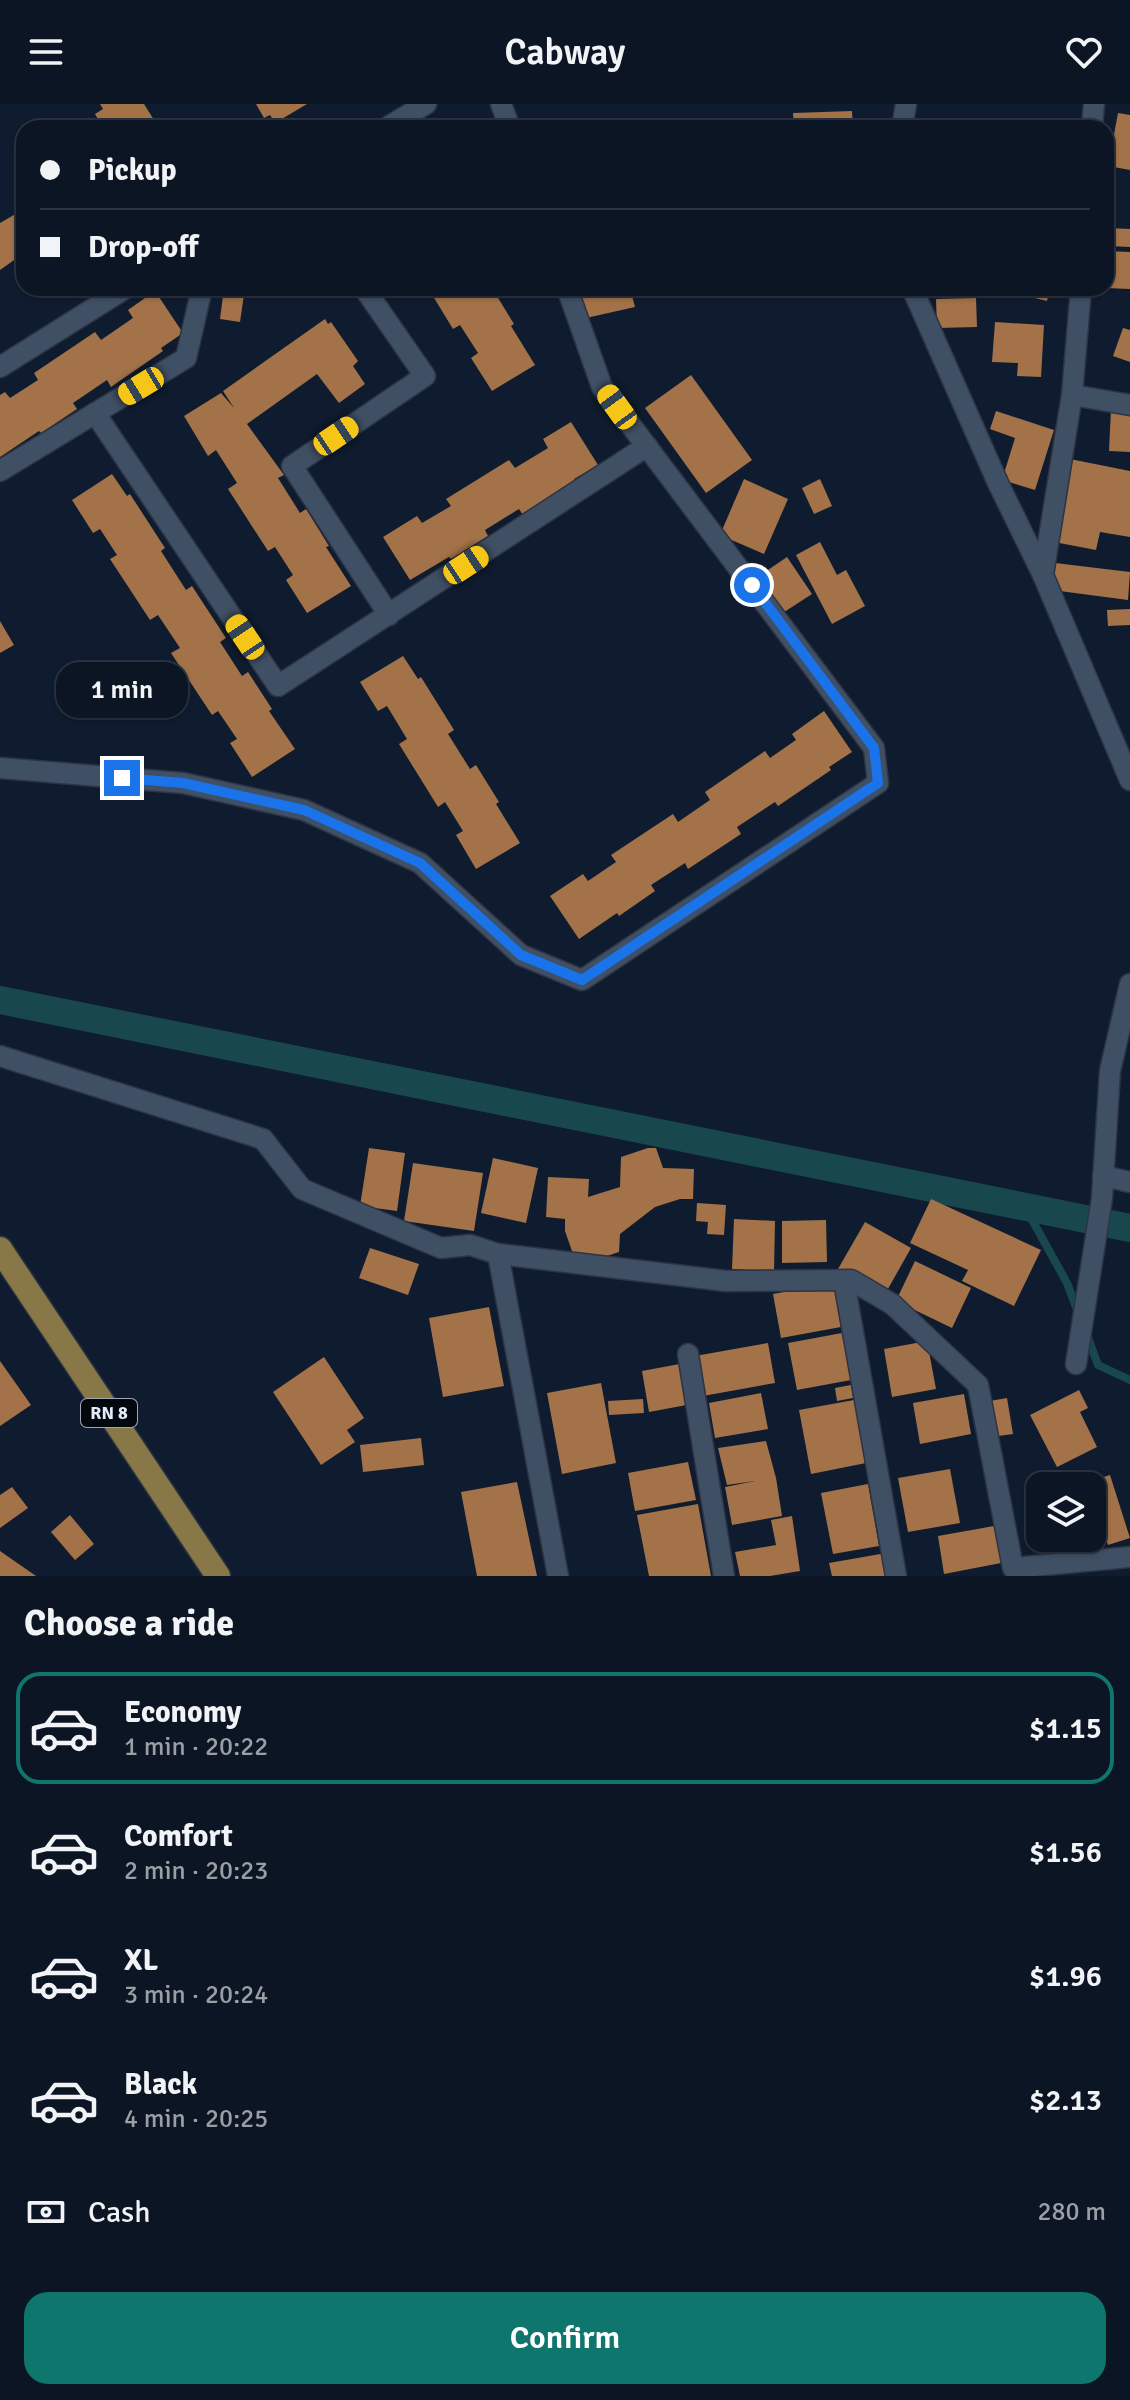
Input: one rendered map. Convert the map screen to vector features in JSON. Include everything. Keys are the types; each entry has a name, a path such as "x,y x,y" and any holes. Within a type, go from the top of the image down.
{"main road":[{"name":"RN 8","path":"0,1249 218,1576"}],"street":[{"path":"399,120 426,104"},
{"path":"0,367 113,296"},
{"path":"0,471 186,358 200,296"},
{"path":"370,296 425,376 292,466 389,615"},
{"path":"0,768 183,783 304,810 420,863 521,955 582,980 878,783 874,748 602,387 570,296"},
{"path":"916,296 998,483 1043,575 1130,780"},
{"path":"1043,575 1072,395 1080,296"},
{"path":"1072,395 1130,405"},
{"path":"95,413 278,686 647,446"},
{"path":"1076,1364 1120,1073 1130,984"},
{"path":"0,1056 263,1139 302,1189 441,1248 470,1245 498,1254 726,1281 851,1280 892,1304 978,1385 1013,1568 1084,1569 1130,1557"},
{"path":"1103,1176 1130,1182"},
{"path":"498,1254 558,1576"},
{"path":"844,1281 896,1576"},
{"path":"688,1354 724,1576"}],"building":[{"path":"100,104 144,104 154,120 98,120 95,114 103,109"},
{"path":"256,104 307,104 280,120 273,120 270,115 264,118"},
{"path":"852,111 853,120 793,120 793,113"},
{"path":"1118,113 1130,115 1130,170 1114,167 1114,134"},
{"path":"16,214 16,259 0,270 0,223"},
{"path":"1114,228 1130,229 1130,247 1114,246"},
{"path":"1114,251 1130,252 1130,289 1114,288"},
{"path":"148,296 158,296 183,333 161,348 163,351 111,387 107,380 73,403 77,409 0,457 0,395 5,392 10,398 38,380 34,373 95,332 101,340 133,318 128,310"},
{"path":"223,296 244,296 240,322 220,319"},
{"path":"433,296 497,296 535,365 492,391 471,358 478,353 460,325 453,329"},
{"path":"580,296 632,296 635,307 586,318"},
{"path":"1027,296 1048,296 1047,301"},
{"path":"976,298 977,327 937,328 936,299"},
{"path":"325,319 328,324 331,322 358,361 353,366 365,384 339,403 317,374 247,424 284,475 278,478 300,513 306,509 351,586 307,613 286,580 293,575 275,547 268,551 228,489 237,483 216,450 208,456 184,416 221,393 234,408 223,391"},
{"path":"995,322 1044,325 1041,377 1017,376 1018,363 992,362"},
{"path":"1123,328 1130,330 1130,362 1113,356"},
{"path":"691,375 752,460 706,493 645,408"},
{"path":"1111,409 1130,409 1130,452 1109,451"},
{"path":"996,411 1054,430 1035,490 1002,480 1015,438 990,429"},
{"path":"571,422 598,465 574,479 577,482 523,515 519,509 485,530 488,536 410,580 383,537 417,516 422,523 451,506 446,499 509,460 515,468 548,448 543,439"},
{"path":"1070,459 1130,471 1130,537 1100,532 1096,550 1054,542"},
{"path":"112,474 127,496 130,494 165,548 161,551 186,590 192,586 226,638 220,642 242,676 248,672 295,749 252,777 230,743 237,739 218,711 212,715 171,653 180,648 158,615 150,620 110,559 117,555 100,529 93,533 72,500"},
{"path":"744,479 788,499 764,554 720,535"},
{"path":"820,479 832,506 814,514 802,488"},
{"path":"820,542 837,575 846,570 865,606 832,624 796,555"},
{"path":"787,557 812,594 778,616 753,580"},
{"path":"1055,563 1130,572 1128,600 1052,590"},
{"path":"1130,609 1130,625 1108,626 1107,610"},
{"path":"0,621 14,645 0,653"},
{"path":"403,656 418,679 421,677 454,730 448,734 470,769 476,765 520,843 476,869 456,835 463,831 445,802 438,807 399,744 407,739 387,706 378,711 360,682"},
{"path":"824,711 852,752 778,806 775,802 737,827 741,834 688,869 685,863 651,885 655,891 579,939 550,896 583,874 588,881 616,862 611,855 673,814 678,822 710,800 705,792 765,751 770,758 796,740 792,734"},
{"path":"369,1148 405,1153 397,1211 360,1206"},
{"path":"656,1148 663,1168 694,1169 693,1199 680,1199 655,1207 620,1234 619,1252 607,1256 573,1254 565,1231 565,1219 546,1217 548,1177 589,1179 588,1197 620,1187 621,1157"},
{"path":"493,1158 538,1168 526,1223 481,1213"},
{"path":"413,1163 483,1173 474,1231 404,1221"},
{"path":"931,1199 1041,1250 1014,1306 962,1281 968,1270 910,1243"},
{"path":"697,1203 726,1205 724,1235 707,1234 708,1222 696,1221"},
{"path":"734,1219 775,1221 774,1271 732,1269"},
{"path":"826,1220 827,1262 782,1263 782,1221"},
{"path":"865,1222 911,1248 884,1296 838,1269"},
{"path":"370,1248 419,1264 408,1295 359,1278"},
{"path":"915,1261 971,1288 952,1328 896,1301"},
{"path":"833,1283 841,1327 781,1338 773,1294"},
{"path":"489,1307 504,1386 443,1397 429,1318"},
{"path":"842,1333 851,1380 797,1390 788,1343"},
{"path":"927,1341 936,1389 892,1397 884,1349"},
{"path":"768,1343 775,1383 703,1396 695,1356"},
{"path":"324,1357 364,1418 347,1430 355,1442 321,1465 273,1392"},
{"path":"0,1361 31,1405 0,1426"},
{"path":"685,1363 692,1404 649,1412 642,1371"},
{"path":"601,1383 616,1463 562,1474 547,1393"},
{"path":"851,1385 853,1398 837,1401 835,1388"},
{"path":"1079,1390 1088,1408 1080,1412 1097,1447 1057,1467 1030,1415"},
{"path":"761,1393 768,1429 715,1438 709,1403"},
{"path":"964,1394 971,1434 920,1444 913,1403"},
{"path":"1007,1398 1013,1434 990,1437 984,1402"},
{"path":"643,1399 644,1413 609,1415 608,1401"},
{"path":"854,1400 866,1463 811,1474 799,1410"},
{"path":"421,1438 424,1465 363,1472 360,1445"},
{"path":"766,1441 782,1516 732,1525 725,1487 755,1481 727,1485 718,1448"},
{"path":"688,1462 696,1500 635,1511 628,1473"},
{"path":"950,1469 960,1523 908,1532 898,1478"},
{"path":"1110,1475 1130,1538 1108,1545 1106,1539 1106,1476"},
{"path":"517,1482 537,1576 477,1576 461,1492"},
{"path":"868,1484 879,1546 833,1554 821,1493"},
{"path":"12,1487 28,1508 0,1528 0,1495"},
{"path":"698,1504 711,1576 649,1576 637,1515"},
{"path":"70,1515 94,1544 75,1560 51,1532"},
{"path":"792,1516 800,1571 770,1576 740,1576 735,1552 776,1545 771,1520"},
{"path":"994,1526 1001,1563 944,1574 938,1536"},
{"path":"0,1551 36,1576 0,1576"},
{"path":"886,1553 891,1576 832,1576 829,1563"}],"waterway":[{"path":"0,1000 1130,1228"},
{"path":"1025,1207 1067,1283 1079,1315"},
{"path":"1087,1335 1098,1365 1130,1380"}],"route":[{"path":"122,778 183,783 304,810 420,863 521,955 582,980 878,783 874,748 752,585"}]}
